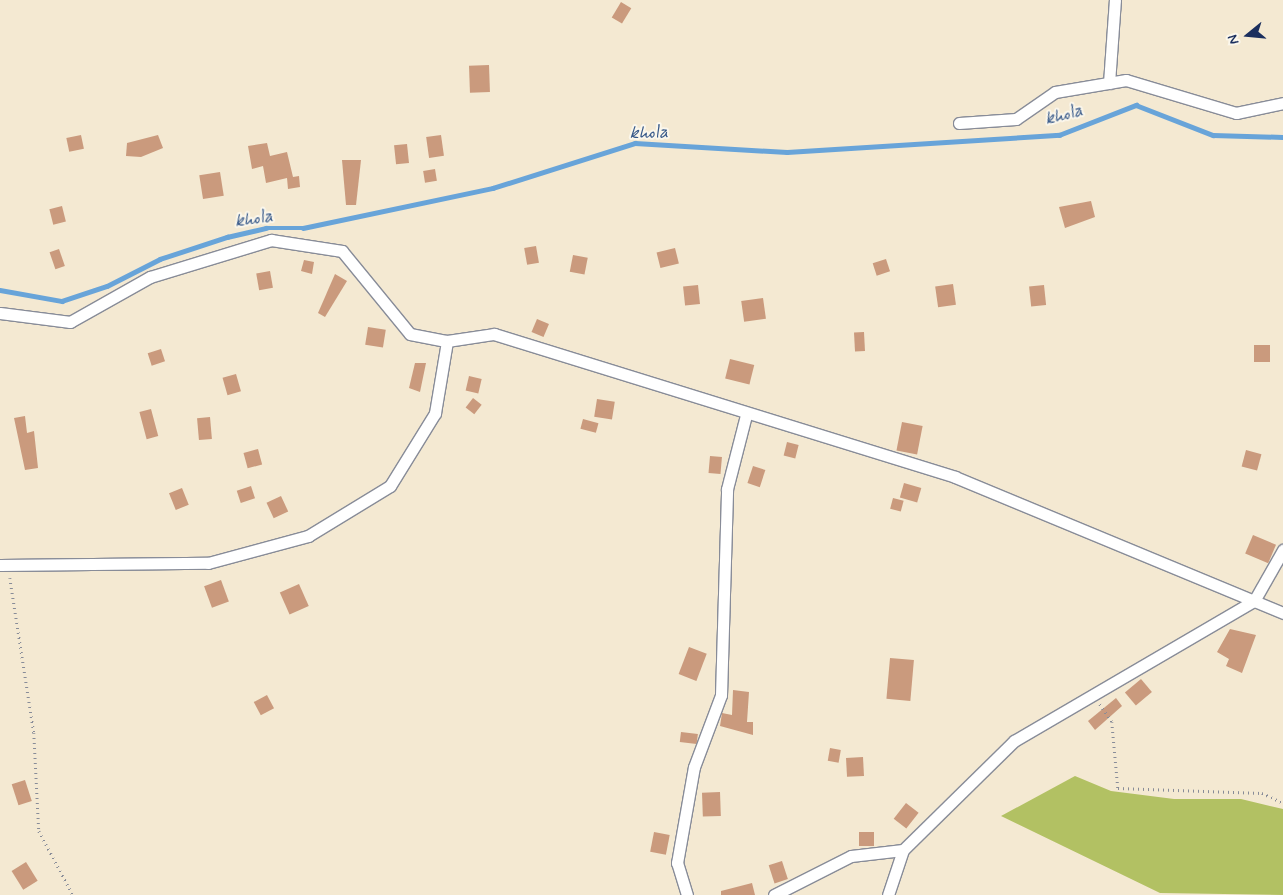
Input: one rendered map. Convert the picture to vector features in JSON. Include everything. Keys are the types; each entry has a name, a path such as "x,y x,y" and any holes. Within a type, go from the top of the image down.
{"street":[{"path":"1109,83 1115,0"},
{"path":"960,123 1016,119 1055,92 1126,80 1236,113 1283,103"},
{"path":"0,313 70,322 150,277 270,240 342,251 410,334 447,341 494,334 746,415 955,477 1283,613"},
{"path":"4,564 208,563 308,536 390,486 435,413 447,341"},
{"path":"687,895 677,863 694,767 721,695 727,489 746,415"},
{"path":"888,895 903,850 1014,741 1254,601 1283,550"},
{"path":"774,895 851,856 903,850"}],"path":[{"path":"4,564 34,733 39,831 73,895"},
{"path":"1094,694 1112,722 1118,788 1262,793 1283,803"}],"green space":[{"path":"1075,776 1111,791 1174,799 1241,799 1283,809 1283,895 1160,893 1001,816"}],"building":[{"path":"621,2 631,8 622,24 612,17"},
{"path":"489,65 490,92 470,93 469,66"},
{"path":"81,135 84,149 69,152 66,138"},
{"path":"158,135 163,148 141,157 126,156 127,143"},
{"path":"441,135 444,156 429,158 426,137"},
{"path":"267,143 270,156 287,152 293,177 299,176 300,187 288,189 287,178 266,183 263,166 252,169 248,146"},
{"path":"407,144 409,163 396,164 394,145"},
{"path":"342,160 361,160 356,205 346,205"},
{"path":"435,169 437,181 425,183 423,171"},
{"path":"220,172 224,196 203,199 199,175"},
{"path":"1091,201 1095,217 1065,228 1059,207"},
{"path":"62,206 66,222 53,225 49,209"},
{"path":"536,246 539,263 527,265 524,248"},
{"path":"675,248 679,264 660,268 657,253"},
{"path":"59,249 65,266 55,269 50,252"},
{"path":"573,255 588,258 584,275 570,272"},
{"path":"886,259 890,271 877,276 873,263"},
{"path":"304,260 314,262 312,274 301,271"},
{"path":"270,271 273,288 259,290 256,273"},
{"path":"335,274 347,281 325,317 318,313"},
{"path":"953,284 956,305 938,307 935,287"},
{"path":"698,285 700,304 685,305 683,287"},
{"path":"1044,285 1046,305 1031,306 1029,287"},
{"path":"763,298 766,319 744,322 741,301"},
{"path":"537,319 549,324 543,337 532,332"},
{"path":"368,327 386,330 383,348 365,345"},
{"path":"864,332 865,351 855,351 854,333"},
{"path":"1254,345 1270,345 1270,362 1254,362"},
{"path":"161,349 165,361 152,366 148,353"},
{"path":"730,359 754,365 749,384 725,378"},
{"path":"415,363 426,363 420,392 409,388"},
{"path":"236,374 241,391 228,395 223,378"},
{"path":"469,376 482,379 478,394 466,391"},
{"path":"473,398 482,405 474,414 466,407"},
{"path":"597,399 615,402 612,420 594,417"},
{"path":"151,409 158,436 147,439 139,412"},
{"path":"25,416 27,433 34,431 38,468 25,470 14,418"},
{"path":"210,417 212,439 199,440 197,418"},
{"path":"583,419 598,423 596,433 580,429"},
{"path":"902,422 923,426 917,454 896,450"},
{"path":"787,442 799,445 795,458 784,456"},
{"path":"258,449 262,464 248,468 244,453"},
{"path":"1246,450 1261,454 1257,471 1242,466"},
{"path":"710,456 722,457 720,474 709,473"},
{"path":"753,466 765,470 760,487 747,483"},
{"path":"904,483 921,488 917,502 900,497"},
{"path":"251,486 255,498 241,503 237,491"},
{"path":"182,488 189,505 176,510 169,493"},
{"path":"281,496 288,511 274,518 266,503"},
{"path":"893,498 904,501 901,511 890,509"},
{"path":"1253,535 1276,545 1268,563 1245,553"},
{"path":"221,580 229,602 212,608 204,586"},
{"path":"299,584 309,606 290,614 280,593"},
{"path":"1230,629 1256,635 1242,673 1226,666 1229,659 1217,652"},
{"path":"689,647 707,654 696,681 679,674"},
{"path":"890,658 914,660 910,701 886,699"},
{"path":"1141,679 1152,692 1136,706 1125,692"},
{"path":"733,690 749,692 747,722 753,722 753,735 720,726 722,713 732,715"},
{"path":"267,695 274,708 261,715 254,702"},
{"path":"1116,698 1122,706 1095,730 1088,721"},
{"path":"681,732 698,734 697,744 680,742"},
{"path":"830,748 841,750 839,763 828,761"},
{"path":"863,757 864,776 847,777 846,758"},
{"path":"25,780 32,801 18,805 12,784"},
{"path":"720,792 721,816 703,817 702,793"},
{"path":"906,803 919,813 906,829 894,819"},
{"path":"654,832 670,835 666,855 650,852"},
{"path":"859,832 874,832 874,846 859,846"},
{"path":"782,861 788,879 775,883 769,865"},
{"path":"26,862 38,881 23,890 12,871"},
{"path":"752,883 755,895 721,895 721,891"}],"waterway":[{"name":"khola","path":"0,290 62,301 107,286 160,259 227,237 266,228 303,228 493,188 635,143 787,152 1059,135 1136,105 1213,135 1283,137"}]}
